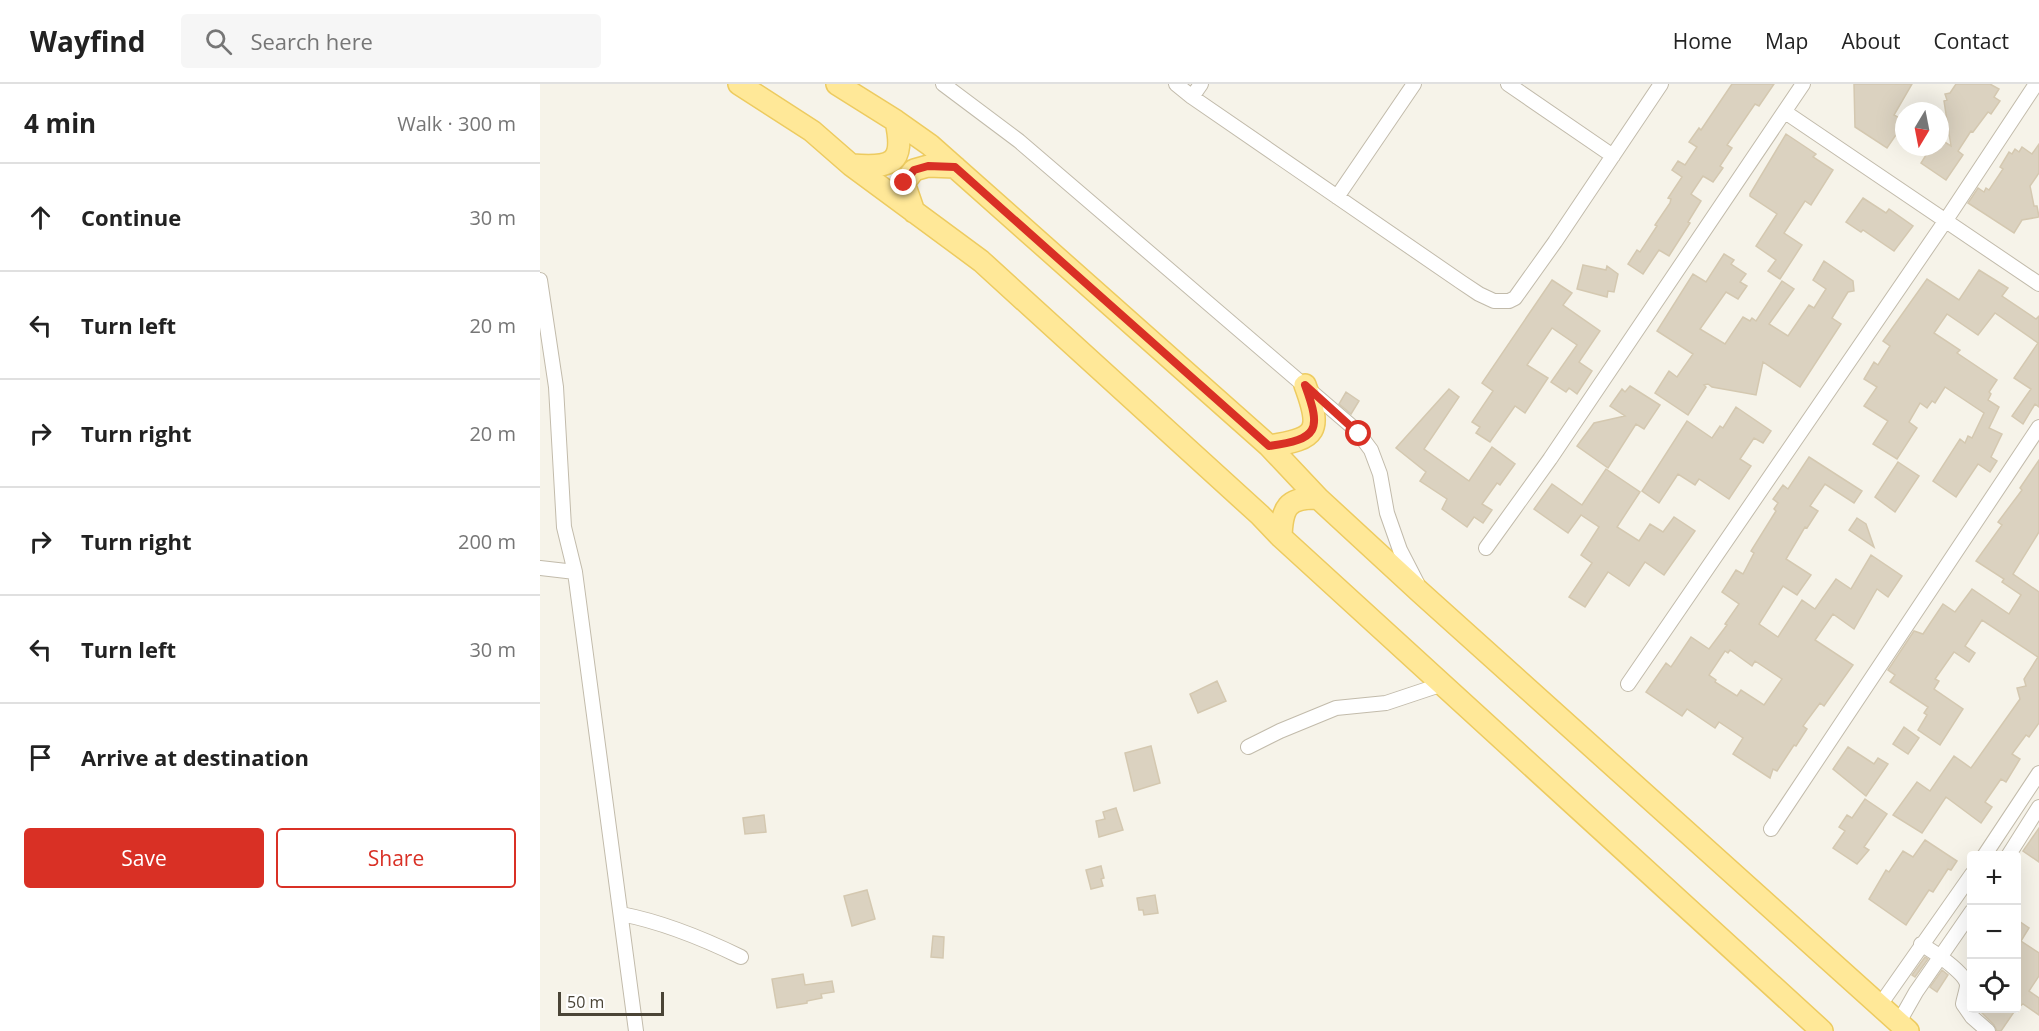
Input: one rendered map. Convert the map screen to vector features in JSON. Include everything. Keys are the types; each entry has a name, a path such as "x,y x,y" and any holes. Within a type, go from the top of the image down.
{"main road":[{"path":"739,84 812,131 851,165 981,261 1822,1031"},
{"path":"837,84 896,121 930,145 955,167 1269,446 1318,498 1421,593 1903,1026"},
{"path":"851,165 878,167 889,163 900,147 896,121"},
{"path":"914,212 904,183 914,170 928,166 955,167"},
{"path":"1269,446 1304,439 1312,430 1316,419 1305,385"},
{"path":"1281,537 1284,513 1290,503 1302,497 1318,498"}],"street":[{"path":"943,84 1019,141 1356,430 1371,450 1380,474 1390,522 1400,550 1421,593"},
{"path":"1176,84 1336,197 1479,294 1494,301 1509,301 1515,298 1555,243 1660,84"},
{"path":"1192,97 1201,84"},
{"path":"1336,197 1414,84"},
{"path":"1508,84 1613,156"},
{"path":"1486,548 1550,459 1803,84"},
{"path":"1628,684 1946,220 2036,84"},
{"path":"1785,112 2039,284"},
{"path":"540,280 545,352 556,387 564,527 575,572 636,1031"},
{"path":"1771,829 2039,428"},
{"path":"540,568 575,572"},
{"path":"1248,747 1295,724 1336,708 1386,703 1443,684"},
{"path":"1987,851 2039,773"},
{"path":"2011,851 2039,807"},
{"path":"1880,1005 1967,880"},
{"path":"621,914 644,918 677,929 741,957"},
{"path":"1903,1026 1916,992 1967,917"},
{"path":"1921,944 1942,957 1964,980 1967,985 1963,1004 1972,1017 1988,1031"},
{"path":"1899,977 1916,992"}],"building":[{"path":"1732,84 1774,84 1759,106 1755,104 1727,145 1732,148 1720,166 1723,168 1713,182 1703,176 1691,194 1701,201 1669,256 1659,250 1643,274 1628,264 1637,250 1640,252 1670,203 1671,199 1668,198 1682,177 1672,170 1678,161 1685,165 1697,147 1689,142 1699,128 1701,130"},
{"path":"1854,84 1912,84 1902,102 1895,102 1895,136 1887,148 1855,127"},
{"path":"1956,84 1990,84 1999,89 1994,97 2000,101 1991,114 1988,112 1973,132 1971,131 1958,151 1963,155 1946,180 1921,163 1925,156 1949,156 1949,145 1951,146 1949,102 1944,101 1947,100 1945,94 1950,93"},
{"path":"1786,134 1816,154 1813,157 1833,170 1811,205 1805,201 1784,233 1802,245 1780,279 1768,271 1776,260 1756,246 1777,214 1750,194"},
{"path":"2039,144 2039,173 2030,186 2039,217 2022,220 2014,233 1968,203 1978,188 1984,192 1986,188 1989,190 2003,169 2000,167 2009,152 2012,154 2015,149 2019,152 2022,147 2032,154"},
{"path":"1863,198 1886,213 1889,209 1913,226 1894,251 1863,230 1861,232 1846,222"},
{"path":"1724,254 1734,260 1731,264 1746,274 1740,282 1747,286 1738,299 1726,292 1700,329 1725,344 1743,317 1756,321 1782,281 1794,289 1769,324 1788,336 1809,305 1814,308 1826,289 1813,280 1824,261 1853,281 1854,291 1848,292 1832,318 1841,324 1800,387 1763,362 1756,395 1704,385 1706,387 1688,415 1655,393 1669,371 1677,377 1693,354 1657,331 1693,274 1706,282"},
{"path":"1583,265 1606,270 1607,266 1618,274 1614,292 1608,291 1607,297 1577,289"},
{"path":"1979,270 2008,288 2002,296 2036,319 2039,316 2039,407 2035,404 2023,424 2012,416 2031,389 2014,378 2038,343 1995,313 1978,335 1947,314 1934,333 1960,350 1957,353 1997,380 1989,392 1991,394 1988,400 1999,407 1989,428 2002,434 1991,457 1997,461 1990,472 1978,464 1956,497 1933,481 1960,439 1965,443 1968,436 1972,438 1984,413 1945,387 1935,403 1932,401 1927,408 1920,403 1909,422 1917,428 1897,459 1873,444 1888,421 1864,406 1877,387 1864,379 1874,362 1878,365 1890,346 1883,341 1927,279 1959,300"},
{"path":"1552,280 1572,293 1563,305 1600,331 1579,362 1592,371 1577,394 1569,388 1566,392 1551,382 1577,345 1552,328 1527,365 1548,378 1525,413 1515,406 1490,442 1476,433 1480,427 1472,422 1493,391 1482,383"},
{"path":"1630,386 1660,405 1644,429 1636,424 1608,468 1577,446 1594,423 1625,416 1610,406 1622,389 1625,392"},
{"path":"1449,389 1459,397 1424,449 1469,481 1492,447 1515,464 1482,504 1492,510 1483,523 1474,517 1467,527 1442,509 1447,499 1420,481 1426,472 1396,448"},
{"path":"1346,392 1359,401 1351,414 1339,404"},
{"path":"1736,407 1771,431 1763,443 1754,438 1740,459 1751,466 1729,499 1699,479 1695,485 1678,474 1659,503 1642,491 1687,421 1712,438 1720,426 1723,428"},
{"path":"1809,457 1862,491 1854,503 1825,484 1810,506 1818,511 1807,528 1805,527 1786,559 1811,575 1797,595 1783,586 1759,624 1778,637 1802,600 1815,609 1836,579 1851,589 1871,555 1902,576 1888,597 1877,589 1854,629 1833,614 1815,640 1853,665 1824,706 1820,703 1803,726 1807,729 1777,771 1773,769 1770,778 1733,754 1743,738 1719,722 1715,728 1687,709 1682,716 1646,692 1666,663 1671,667 1691,637 1709,649 1727,625 1725,624 1739,604 1722,592 1736,570 1743,574 1754,553 1751,551 1776,511 1774,509 1778,503 1773,499 1783,485 1788,489","holes":["1730,650 1752,666 1755,661 1782,679 1764,705 1741,690 1737,696 1715,682 1716,680 1709,675 1725,651 1728,653"]},
{"path":"2039,460 2039,532 2013,574 2039,592 2039,723 2029,737 2026,735 2012,754 2020,759 2006,782 2001,779 1985,802 1992,807 1981,823 1946,797 1922,833 1893,815 1917,782 1930,791 1954,756 1971,768 2020,699 2017,688 2026,686 2024,679 2038,657 1982,620 1965,646 1975,653 1969,662 1954,652 1935,679 1939,681 1934,689 1963,709 1940,745 1918,730 1927,715 1924,713 1928,707 1890,682 1895,675 1888,670 1914,631 1923,634 1943,604 1955,612 1972,589 2009,614 2021,595 2002,582 2004,579 1976,561 2002,525 1998,522 2022,490 2020,488"},
{"path":"1898,462 1919,476 1895,512 1875,497"},
{"path":"1606,469 1640,492 1617,527 1639,541 1650,524 1663,532 1674,517 1695,531 1664,575 1645,562 1629,586 1608,572 1585,607 1569,597 1592,563 1581,555 1599,527 1581,515 1568,533 1534,509 1552,484 1582,505"},
{"path":"1857,518 1866,524 1874,547 1849,530"},
{"path":"1217,681 1226,701 1198,713 1190,694"},
{"path":"1904,727 1919,738 1908,754 1893,744"},
{"path":"1151,746 1160,783 1134,791 1125,753"},
{"path":"1848,747 1874,764 1878,758 1888,764 1866,796 1833,769"},
{"path":"1865,799 1887,814 1864,847 1869,850 1857,864 1833,848 1845,831 1839,827 1847,815 1852,818"},
{"path":"1116,808 1123,830 1099,837 1096,821 1105,819 1103,812"},
{"path":"764,815 766,832 745,834 743,818"},
{"path":"2039,828 2039,862 2023,851"},
{"path":"1925,840 1957,861 1951,870 1948,869 1933,892 1929,890 1906,925 1869,899 1886,870 1889,872 1903,851 1913,857"},
{"path":"1101,866 1103,886 1091,889 1086,870"},
{"path":"867,890 875,919 852,926 844,896"},
{"path":"1155,895 1158,913 1144,915 1143,910 1139,910 1137,898"},
{"path":"2021,922 2029,928 2021,941"},
{"path":"933,936 944,937 943,958 931,957"},
{"path":"2021,941 2039,953 2039,976 2029,991 2039,998 2039,1015 2023,1004 2021,1005"},
{"path":"1925,957 1928,959 1915,977 1912,975"},
{"path":"1942,970 1948,975 1937,992 1930,987"},
{"path":"803,974 805,985 832,981 834,992 821,994 822,998 807,1001 807,1003 777,1008 772,979"},
{"path":"1982,1013 2013,1013 2001,1031 1997,1031"}],"route":[{"path":"904,183 914,170 928,166 955,167 1269,446 1304,439 1312,430 1316,419 1305,385 1359,434"}]}
